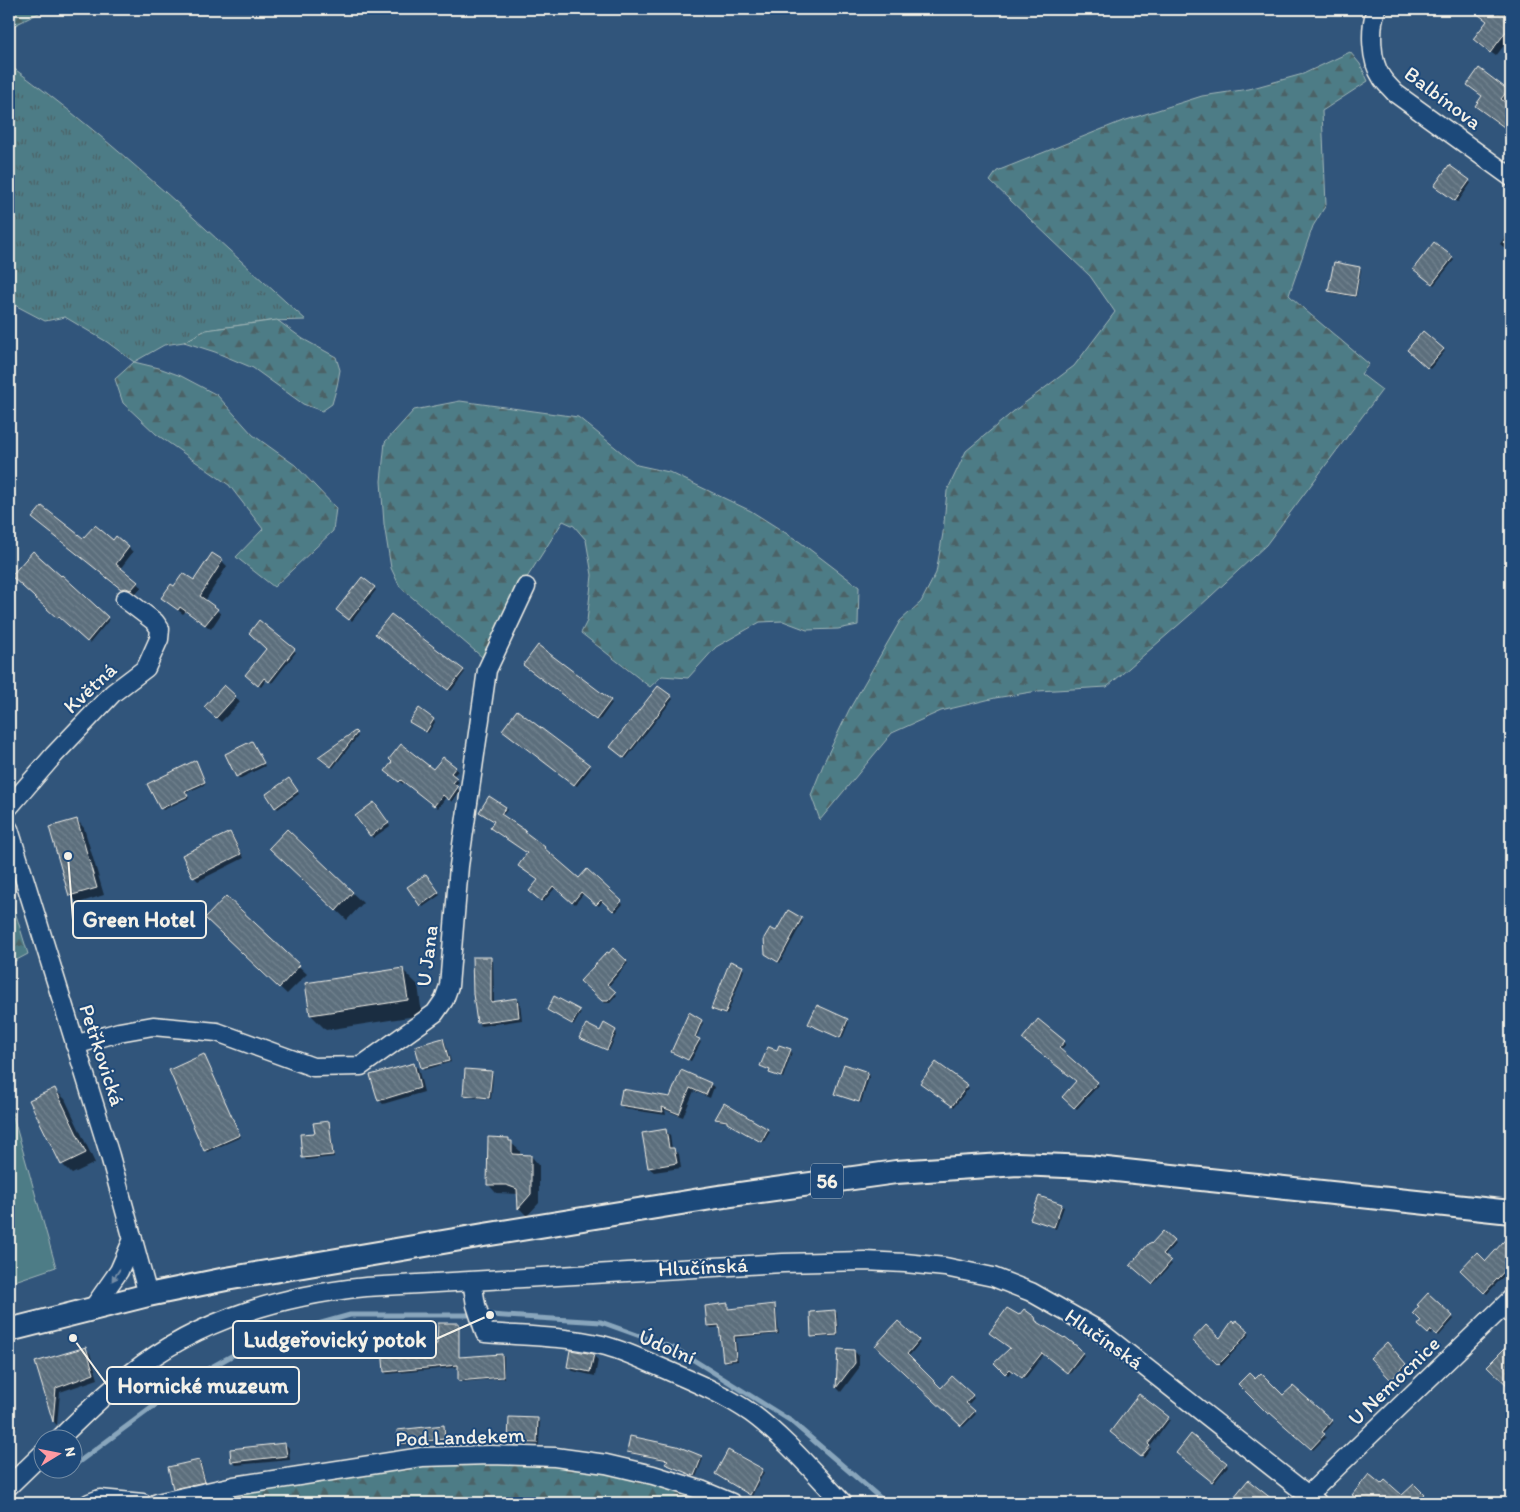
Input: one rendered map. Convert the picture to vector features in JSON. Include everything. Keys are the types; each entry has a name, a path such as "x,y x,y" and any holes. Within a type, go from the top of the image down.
{"main road":[{"name":"56","path":"9,1330 148,1295 226,1279 727,1196 896,1172 1009,1165 1098,1168 1511,1212"}],"street":[{"name":"Balbínova","path":"1376,9 1372,22 1374,62 1382,78 1395,93 1511,177"},
{"name":"U Jana","path":"76,1046 119,1032 153,1026 217,1032 313,1066 361,1066 435,1013 444,1000 449,986 459,866 487,670 526,587"},
{"name":"Květná","path":"9,808 54,755 113,692 146,668 159,639 160,629 155,622 125,599"},
{"name":"Petřkovická","path":"9,829 108,1148 148,1295"},
{"path":"93,1308 119,1271 133,1239"},
{"name":"Hlučínská","path":"69,1430 143,1364 169,1347 195,1333 240,1314 288,1299 331,1290 366,1287 760,1264 864,1261 945,1267 993,1276 1031,1292 1098,1330 1313,1499"},
{"name":"Údolní","path":"472,1281 485,1332 575,1340 603,1345 656,1366 727,1398 752,1413 843,1503"},
{"name":"U Nemocnice","path":"1313,1499 1511,1299"},
{"name":"Pod Landekem","path":"157,1503 234,1486 422,1457 490,1455 555,1457 606,1464 653,1475 702,1490 732,1503"},
{"path":"9,1486 32,1464"},
{"path":"89,1503 100,1499 143,1503"}],"green space":[{"path":"9,9 47,9 9,28"},
{"path":"1350,52 1360,64 1368,81 1322,111 1326,205 1313,226 1289,295 1369,364 1361,374 1382,390 1266,545 1198,608 1107,687 1038,691 995,698 941,711 892,733 820,820 811,795 825,760 849,710 900,621 921,602 936,573 943,533 947,491 966,451 1014,411 1074,366 1115,312 1090,276 990,181 997,171 1120,122 1202,96 1249,89 1303,74"},
{"path":"9,65 124,156 306,320 269,321 206,330 184,342 164,345 134,362 107,342 65,317 45,321 9,302"},
{"path":"277,320 303,339 336,357 340,370 337,386 332,404 322,411 303,404 253,368 215,352 184,342 206,330"},
{"path":"134,362 181,376 217,395 253,435 295,465 336,508 333,531 274,587 236,557 263,529 229,485 156,434 123,403 115,379"},
{"path":"460,401 578,417 637,465 669,472 751,511 800,542 859,587 858,625 838,629 807,630 783,621 760,622 716,647 688,678 662,676 650,687 581,633 587,621 592,575 586,540 574,526 563,521 521,587 482,657 400,587 391,568 384,524 381,481 385,442 414,410"},
{"path":"9,892 28,954 9,964"},
{"path":"9,1102 56,1267 9,1283"},
{"path":"424,1462 559,1464 654,1482 716,1503 180,1503"}],"building":[{"path":"1471,9 1510,9 1505,15 1511,20 1511,25 1490,53 1473,39 1487,21"},
{"path":"1479,68 1508,90 1501,99 1511,107 1511,116 1504,127 1475,106 1482,96 1467,85"},
{"path":"1449,165 1470,180 1455,201 1434,186"},
{"path":"1434,242 1453,257 1432,284 1413,269"},
{"path":"1334,262 1360,267 1355,296 1328,291"},
{"path":"1423,331 1444,349 1427,368 1407,350"},
{"path":"42,506 83,538 95,525 113,540 116,536 129,547 116,564 138,582 131,590 121,589 32,518"},
{"path":"33,551 108,617 87,642 59,617 57,618 11,576"},
{"path":"212,553 223,560 200,596 218,609 205,625 180,607 178,610 161,598 171,584 174,586 183,573 194,580"},
{"path":"362,577 375,587 349,620 336,610"},
{"path":"391,614 464,670 448,690 375,634"},
{"path":"259,620 295,649 269,682 264,678 258,686 245,675 266,649 249,633"},
{"path":"538,645 611,700 596,720 523,665"},
{"path":"224,685 236,696 216,718 204,707"},
{"path":"658,686 672,696 624,758 610,747"},
{"path":"419,708 434,719 426,732 409,722"},
{"path":"517,710 590,765 574,785 502,730"},
{"path":"355,731 357,733 331,767 318,757"},
{"path":"252,741 264,763 236,777 225,754"},
{"path":"401,744 433,769 443,757 456,767 451,773 457,778 453,783 458,787 449,800 443,795 434,806 401,780 399,782 385,771 392,762 389,759"},
{"path":"196,760 205,782 185,791 188,796 160,809 147,784"},
{"path":"289,778 298,791 275,808 266,794"},
{"path":"489,796 506,807 501,814 526,831 579,878 587,869 622,901 613,911 601,900 596,905 581,892 572,903 553,886 541,901 529,891 538,880 518,866 527,853 490,828 494,821 479,812"},
{"path":"374,802 389,823 370,836 355,816"},
{"path":"77,819 97,888 69,896 49,827"},
{"path":"287,829 353,892 336,911 269,848"},
{"path":"230,832 241,854 193,878 182,855"},
{"path":"426,874 439,892 420,906 407,887"},
{"path":"226,896 300,965 279,988 205,918"},
{"path":"788,910 802,918 778,962 765,954 764,938 770,928 776,931"},
{"path":"613,948 627,961 607,984 616,992 608,1001 602,1001 580,981"},
{"path":"472,957 491,957 491,1002 517,998 519,1017 477,1023 473,994"},
{"path":"730,961 743,966 725,1014 711,1009"},
{"path":"403,968 408,1000 310,1015 305,983"},
{"path":"554,996 580,1010 572,1024 547,1010"},
{"path":"817,1005 848,1019 840,1038 808,1024"},
{"path":"689,1012 702,1020 695,1037 700,1039 688,1060 671,1052"},
{"path":"1038,1019 1065,1041 1059,1048 1098,1082 1074,1108 1062,1097 1076,1081 1022,1039"},
{"path":"604,1023 616,1030 607,1050 579,1038 586,1024 600,1031"},
{"path":"443,1038 449,1061 421,1068 415,1046"},
{"path":"779,1045 791,1049 781,1077 769,1073 770,1070 760,1066 768,1047 777,1050"},
{"path":"204,1054 240,1135 204,1151 169,1070"},
{"path":"936,1062 968,1085 952,1106 920,1083"},
{"path":"414,1063 420,1088 378,1101 370,1075"},
{"path":"844,1064 868,1072 859,1102 834,1094"},
{"path":"465,1069 492,1071 489,1098 463,1095"},
{"path":"681,1070 711,1083 706,1095 690,1088 679,1114 662,1107 663,1112 619,1105 622,1089 670,1097"},
{"path":"55,1088 86,1153 61,1165 29,1100"},
{"path":"724,1103 768,1129 761,1142 727,1123 727,1121 715,1119"},
{"path":"329,1121 333,1155 302,1158 300,1134 315,1133 313,1123"},
{"path":"666,1129 669,1148 674,1148 677,1163 648,1168 642,1133"},
{"path":"488,1137 509,1138 509,1141 512,1141 512,1154 531,1155 531,1194 518,1209 517,1189 506,1185 487,1185"},
{"path":"1039,1196 1062,1204 1054,1227 1030,1219"},
{"path":"1163,1231 1174,1241 1163,1254 1171,1261 1152,1284 1130,1265 1149,1243 1151,1244"},
{"path":"1511,1233 1511,1264 1484,1293 1460,1270 1477,1252 1486,1261"},
{"path":"1428,1293 1453,1316 1437,1335 1431,1330 1428,1334 1418,1325 1421,1321 1413,1313 1419,1306 1417,1305"},
{"path":"728,1303 728,1309 775,1304 777,1333 734,1336 736,1359 723,1361 719,1325 707,1326 705,1306"},
{"path":"1007,1308 1019,1315 1024,1309 1035,1317 1036,1321 1065,1337 1083,1352 1067,1373 1042,1353 1022,1378 1010,1369 1005,1374 994,1363 1010,1348 989,1333"},
{"path":"835,1310 837,1335 811,1337 810,1312"},
{"path":"1236,1320 1249,1331 1218,1365 1192,1340 1206,1325 1220,1338 1232,1321 1234,1323"},
{"path":"898,1321 919,1340 907,1354 941,1388 952,1376 973,1395 966,1403 975,1411 961,1426 875,1346"},
{"path":"438,1323 459,1323 459,1357 502,1354 503,1377 458,1381 458,1365 384,1372 382,1347 437,1344"},
{"path":"1387,1342 1406,1364 1391,1380 1370,1358"},
{"path":"1511,1342 1511,1389 1487,1366"},
{"path":"86,1347 94,1374 56,1388 53,1422 35,1362"},
{"path":"838,1349 854,1350 855,1363 836,1388"},
{"path":"570,1350 594,1354 590,1372 567,1367"},
{"path":"1249,1373 1255,1379 1261,1373 1283,1395 1293,1386 1332,1420 1322,1432 1325,1434 1311,1449 1270,1413 1268,1414 1238,1384"},
{"path":"1139,1394 1169,1417 1148,1444 1150,1446 1141,1457 1110,1432"},
{"path":"509,1417 538,1418 537,1443 508,1442"},
{"path":"444,1425 445,1439 398,1444 397,1430"},
{"path":"1191,1434 1227,1463 1212,1482 1176,1453"},
{"path":"630,1436 677,1446 702,1456 694,1476 665,1464 668,1460 627,1452"},
{"path":"285,1443 287,1456 231,1462 230,1449"},
{"path":"728,1450 763,1469 750,1495 715,1474"},
{"path":"199,1460 205,1482 173,1489 168,1467"},
{"path":"1369,1474 1381,1484 1385,1480 1402,1495 1414,1484 1424,1494 1415,1503 1363,1503 1352,1495"},
{"path":"1248,1480 1277,1503 1229,1503"}],"waterway":[{"path":"82,1460 193,1377 261,1340 350,1315 490,1315 601,1322 676,1349 791,1421 886,1503"}],"place":[{"name":"Green Hotel","path":"68,856"},
{"name":"Ludgeřovický potok","path":"490,1315"},
{"name":"Hornické muzeum","path":"73,1338"}]}
